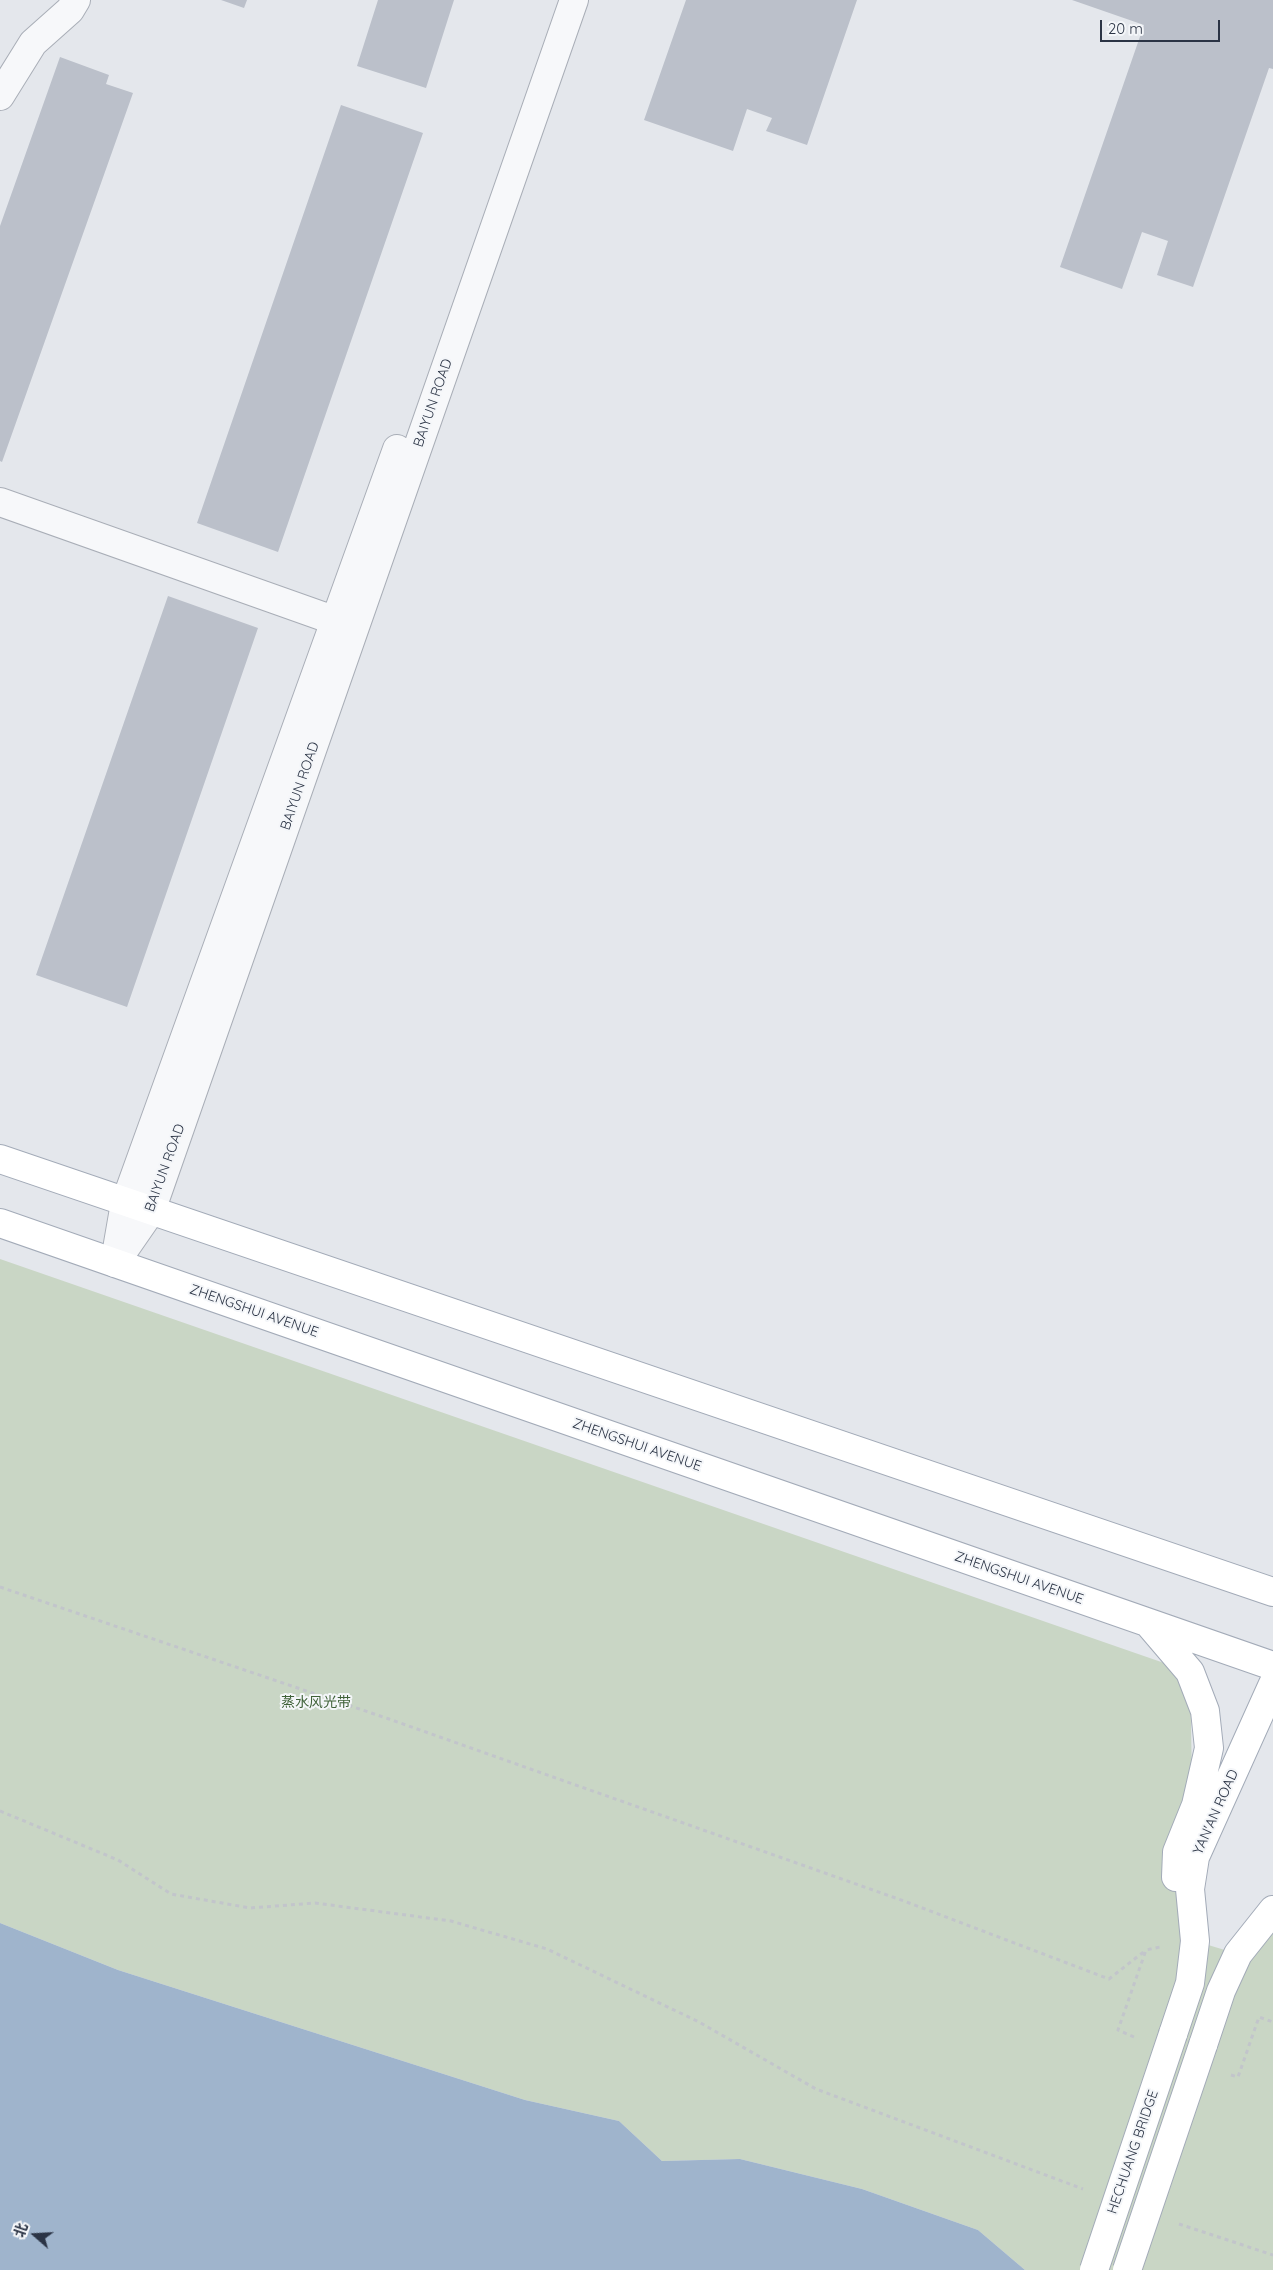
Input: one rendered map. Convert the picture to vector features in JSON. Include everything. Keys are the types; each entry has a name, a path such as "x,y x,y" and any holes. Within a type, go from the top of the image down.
{"main road":[{"path":"0,1159 151,1212 1273,1592"},
{"name":"ZHENGSHUI AVENUE","path":"0,1223 1273,1666"},
{"path":"1148,1622 1190,1672 1205,1711 1209,1748 1196,1805 1177,1852 1175,1882 1195,1941"},
{"name":"YAN'AN ROAD","path":"1173,2034 1190,1983 1195,1941 1190,1889 1195,1857 1266,1704 1273,1684"},
{"path":"1127,2270 1221,1991 1238,1954 1273,1910"},
{"path":"1238,1954 1273,1933"},
{"name":"HECHUANG BRIDGE","path":"1094,2270 1173,2034"}],"street":[{"path":"0,96 33,43 70,10 76,0"},
{"name":"BAIYUN ROAD","path":"115,1263 125,1203 336,621 556,0"},
{"name":"BAIYUN ROAD","path":"115,1263 151,1212 574,0"},
{"path":"0,502 336,621"}],"path":[{"path":"0,1587 389,1720 895,1898 1109,1979 1146,1950"},
{"path":"0,1811 118,1860 171,1894 250,1908 316,1903 451,1921 547,1949 699,2022 816,2089 1084,2190"},
{"path":"1259,2017 1273,2022"},
{"path":"1174,2222 1273,2255"}],"green space":[{"name":"蒸水风光带","path":"0,1259 1190,1672 1195,1941 1238,1954 1273,1912 1273,2270 1025,2270 978,2230 862,2189 740,2159 662,2161 619,2121 525,2100 118,1970 0,1923"}],"water":[{"path":"0,1923 118,1970 525,2100 619,2121 662,2161 740,2159 862,2189 978,2230 1025,2270 0,2270"}],"building":[{"path":"221,0 247,0 244,8"},
{"path":"378,0 454,0 426,88 357,66"},
{"path":"686,0 857,0 807,145 766,131 772,118 747,109 733,151 644,120"},
{"path":"1072,0 1273,0 1273,69 1269,68 1193,287 1157,275 1168,241 1142,232 1122,289 1060,267 1144,25"},
{"path":"60,57 109,75 106,84 133,93 2,462 0,461 0,226"},
{"path":"341,105 423,133 278,552 197,523"},
{"path":"168,596 258,628 127,1007 36,975"}]}
